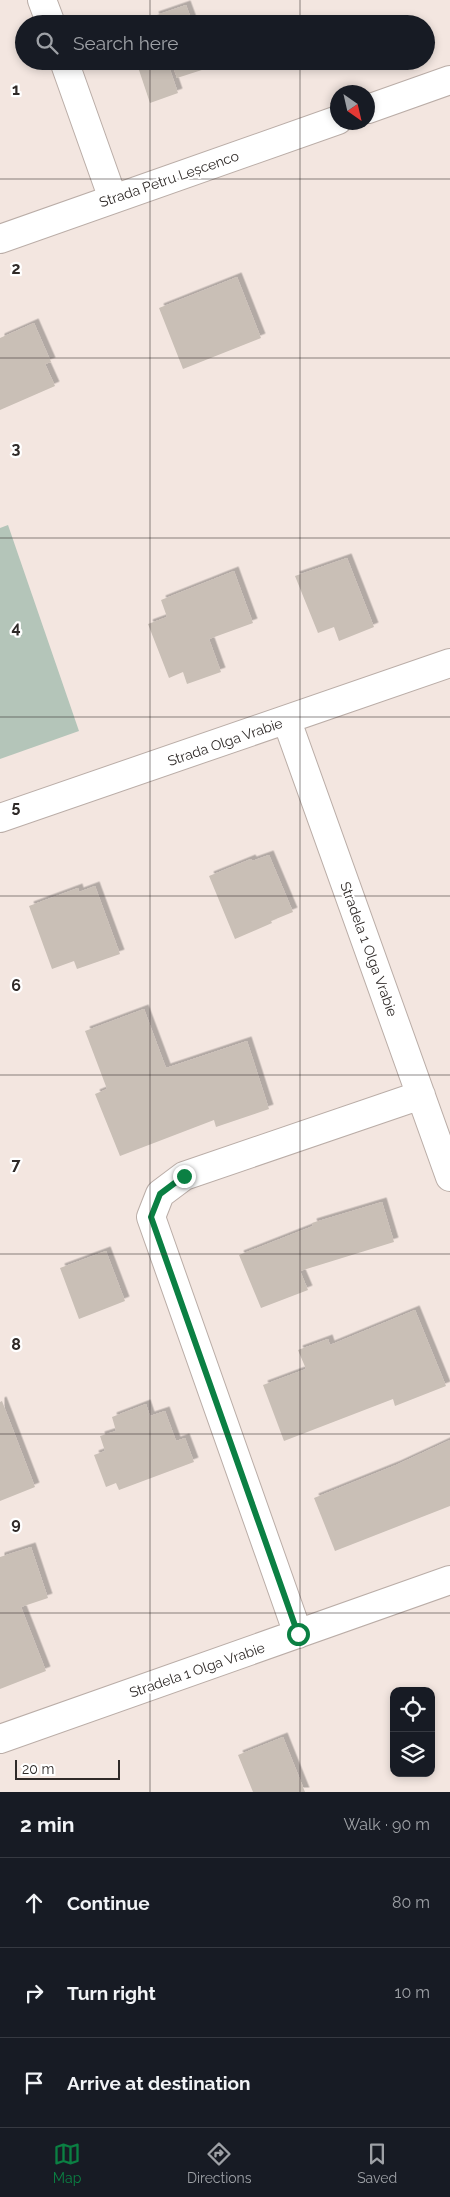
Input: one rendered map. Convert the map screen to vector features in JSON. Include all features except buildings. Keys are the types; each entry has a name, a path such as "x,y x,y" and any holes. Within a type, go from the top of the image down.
{"street":[{"path":"42,0 48,15"},
{"path":"67,70 113,199"},
{"path":"375,107 450,80"},
{"name":"Strada Petru Leșcenco","path":"0,239 330,123"},
{"name":"Strada Olga Vrabie","path":"0,818 450,663"},
{"name":"Stradela 1 Olga Vrabie","path":"287,720 450,1177"},
{"path":"298,1634 151,1217 160,1194 184,1176 421,1095"},
{"name":"Stradela 1 Olga Vrabie","path":"0,1739 450,1580"}],"green space":[{"path":"8,525 79,731 0,759 0,528"}],"route":[{"path":"184,1176 160,1194 151,1217 298,1634"}]}
